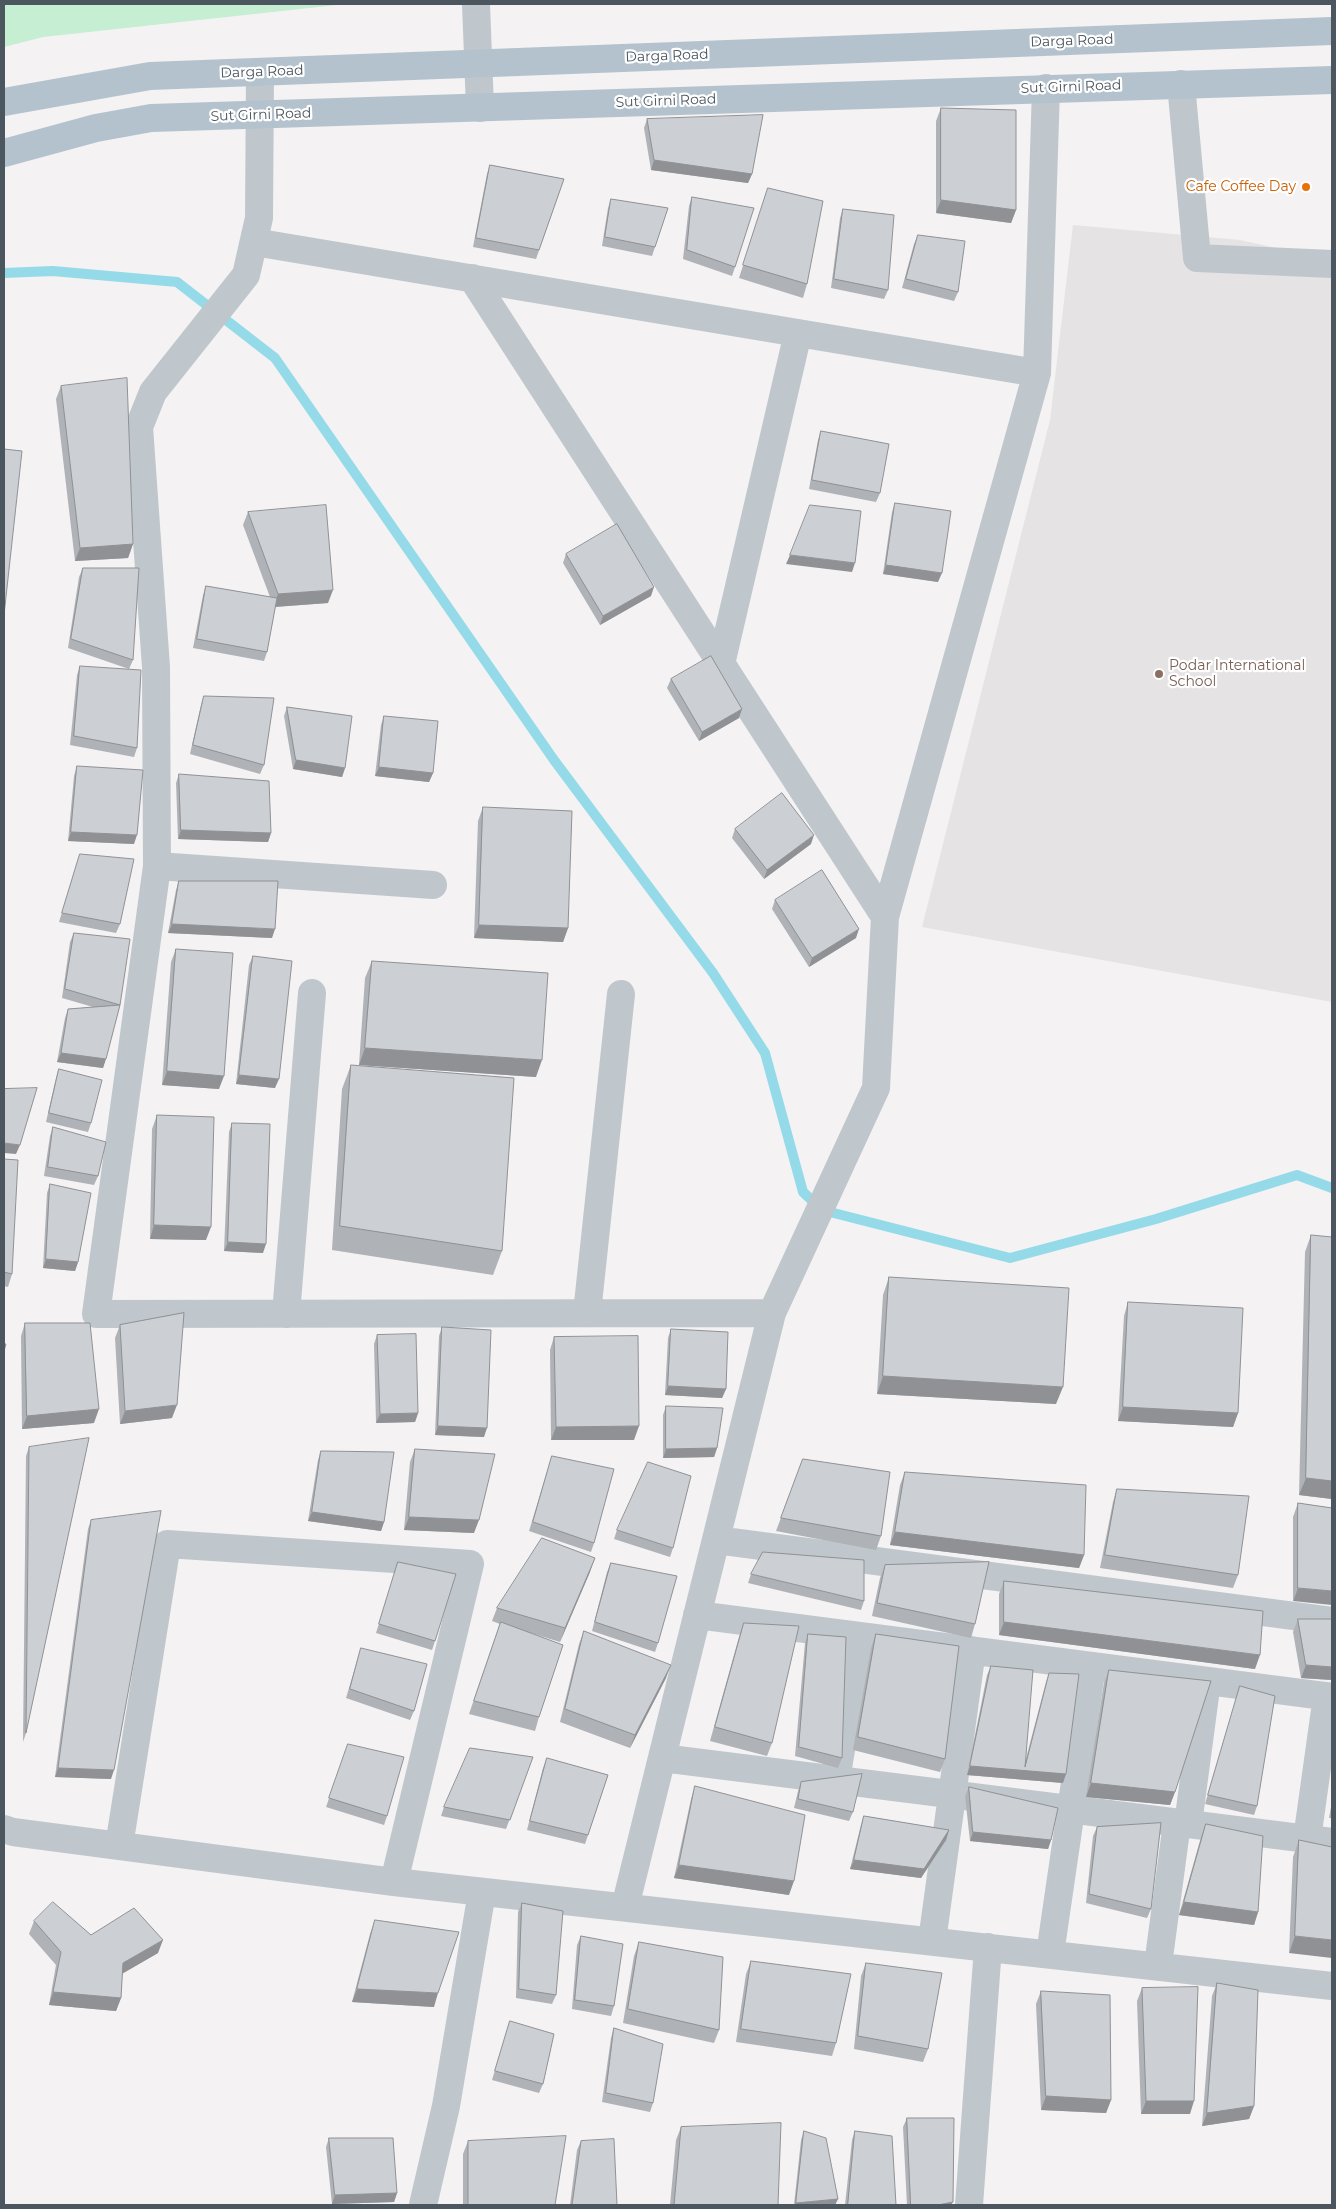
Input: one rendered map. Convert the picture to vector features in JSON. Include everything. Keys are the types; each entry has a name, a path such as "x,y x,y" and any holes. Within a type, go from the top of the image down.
{"main road":[{"name":"Darga Road","path":"4,102 150,76 1332,30"},
{"name":"Sut Girni Road","path":"4,154 96,128 151,118 1332,80"}],"street":[{"path":"476,4 480,108"},
{"path":"260,72 258,116 259,218 246,274 153,392 139,427 156,667 157,866 96,1314 772,1313"},
{"path":"1181,84 1197,258 1332,264"},
{"path":"625,1907 772,1313 876,1088 885,917 1037,373 1046,88"},
{"path":"254,242 1037,373"},
{"path":"472,278 885,917"},
{"path":"721,664 798,333"},
{"path":"157,866 433,885"},
{"path":"286,1314 312,993"},
{"path":"587,1313 621,994"},
{"path":"716,1540 1332,1621"},
{"path":"119,1846 167,1544 470,1564 394,1882"},
{"path":"662,1758 1320,1841 1330,1696 697,1615"},
{"path":"836,1780 860,1636"},
{"path":"932,1941 972,1650"},
{"path":"1050,1954 1092,1666"},
{"path":"1158,1966 1207,1681"},
{"path":"4,1829 13,1832 394,1882 1332,1986"},
{"path":"423,2205 446,2106 482,1892"},
{"path":"969,2205 988,1947"}],"shaded area":[{"name":"Podar International School","path":"1073,225 1240,240 1332,260 1332,1002 922,927 1050,420"}],"green space":[{"path":"4,4 346,4 43,37 4,47"}],"building":[{"path":"941,108 1016,110 1016,210 941,200"},
{"path":"763,115 752,174 654,160 647,119"},
{"path":"490,165 564,179 539,250 476,238"},
{"path":"768,188 823,201 807,284 743,265"},
{"path":"692,197 754,208 735,267 687,250"},
{"path":"611,199 668,208 655,247 605,237"},
{"path":"843,209 894,215 888,290 834,279"},
{"path":"918,235 965,241 958,292 906,279"},
{"path":"127,378 133,544 80,548 61,386"},
{"path":"821,431 889,444 880,493 812,480"},
{"path":"4,449 22,451 4,615"},
{"path":"895,503 951,511 942,573 886,565"},
{"path":"326,505 333,590 278,594 248,512"},
{"path":"810,505 861,511 855,563 790,555"},
{"path":"617,524 654,587 603,616 566,554"},
{"path":"83,568 139,568 133,660 71,639"},
{"path":"206,586 277,598 267,652 197,639"},
{"path":"711,656 742,709 702,732 671,679"},
{"path":"80,666 141,670 137,748 74,736"},
{"path":"204,696 274,698 264,765 193,745"},
{"path":"287,707 352,716 345,768 296,760"},
{"path":"384,716 438,721 433,773 379,767"},
{"path":"77,766 143,770 137,835 71,832"},
{"path":"179,774 269,781 271,833 181,830"},
{"path":"782,793 814,835 767,870 735,829"},
{"path":"483,807 572,811 568,928 479,925"},
{"path":"80,854 134,859 120,924 62,913"},
{"path":"822,870 859,929 812,958 775,900"},
{"path":"179,881 278,881 275,929 172,924"},
{"path":"74,933 130,939 120,1005 65,989"},
{"path":"176,949 233,953 224,1076 167,1071"},
{"path":"253,956 292,961 279,1079 239,1075"},
{"path":"372,961 548,973 542,1060 365,1048"},
{"path":"120,1005 106,1059 61,1053 68,1009"},
{"path":"351,1065 514,1078 502,1251 340,1226"},
{"path":"59,1069 102,1080 91,1123 49,1113"},
{"path":"37,1088 20,1145 4,1143 4,1089"},
{"path":"157,1115 214,1117 211,1227 154,1225"},
{"path":"232,1123 270,1124 266,1244 228,1242"},
{"path":"53,1127 106,1142 98,1176 48,1167"},
{"path":"4,1159 18,1160 12,1274 4,1272"},
{"path":"50,1184 91,1193 78,1262 46,1259"},
{"path":"1311,1235 1332,1237 1332,1481 1306,1478"},
{"path":"889,1277 1069,1288 1063,1387 883,1376"},
{"path":"1128,1302 1243,1308 1238,1413 1123,1407"},
{"path":"184,1313 177,1405 125,1411 120,1325"},
{"path":"25,1323 90,1323 99,1409 27,1416"},
{"path":"442,1327 491,1330 487,1428 438,1426"},
{"path":"671,1329 728,1332 726,1389 668,1386"},
{"path":"416,1334 418,1413 380,1414 377,1335"},
{"path":"638,1336 639,1426 556,1427 554,1337"},
{"path":"666,1406 723,1408 717,1448 666,1449"},
{"path":"89,1438 26,1733 29,1447"},
{"path":"415,1449 495,1454 479,1520 409,1517"},
{"path":"321,1451 394,1452 384,1522 312,1512"},
{"path":"552,1456 614,1469 594,1543 533,1522"},
{"path":"803,1459 890,1472 881,1536 781,1518"},
{"path":"648,1462 691,1476 673,1548 617,1530"},
{"path":"905,1472 1086,1485 1084,1555 895,1532"},
{"path":"1117,1489 1249,1496 1238,1575 1105,1555"},
{"path":"1298,1503 1332,1508 1332,1591 1298,1588"},
{"path":"161,1511 114,1770 58,1768 91,1520"},
{"path":"542,1538 595,1558 565,1628 497,1608"},
{"path":"763,1552 864,1560 864,1601 751,1574"},
{"path":"398,1562 456,1574 435,1641 379,1624"},
{"path":"989,1562 975,1624 877,1603 885,1565"},
{"path":"611,1563 677,1576 658,1643 595,1622"},
{"path":"1004,1581 1263,1611 1260,1655 1004,1622"},
{"path":"1298,1619 1332,1619 1332,1667 1306,1665"},
{"path":"501,1622 563,1645 539,1717 474,1701"},
{"path":"744,1623 799,1626 772,1743 715,1727"},
{"path":"584,1631 671,1665 635,1735 565,1709"},
{"path":"808,1634 846,1637 842,1758 799,1747"},
{"path":"876,1634 959,1646 945,1759 858,1737"},
{"path":"361,1648 427,1664 414,1711 350,1689"},
{"path":"991,1666 1033,1670 1025,1767 1049,1673 1079,1674 1066,1774 970,1766"},
{"path":"1109,1670 1211,1681 1175,1792 1091,1783"},
{"path":"1240,1686 1275,1696 1257,1806 1208,1795"},
{"path":"348,1744 404,1757 387,1816 329,1798"},
{"path":"470,1748 533,1757 510,1820 444,1807"},
{"path":"547,1758 608,1775 588,1835 530,1821"},
{"path":"862,1774 853,1812 798,1799 801,1782"},
{"path":"695,1786 805,1815 794,1881 679,1865"},
{"path":"969,1787 1058,1808 1051,1840 973,1832"},
{"path":"864,1816 949,1830 924,1869 854,1860"},
{"path":"1161,1823 1151,1909 1089,1894 1097,1827"},
{"path":"1206,1824 1263,1836 1258,1912 1184,1902"},
{"path":"1299,1840 1332,1847 1332,1940 1295,1936"},
{"path":"53,1902 91,1935 134,1908 163,1940 123,1963 121,1998 53,1992 61,1952 34,1921"},
{"path":"522,1903 563,1911 556,1995 519,1989"},
{"path":"375,1920 459,1932 438,1993 357,1989"},
{"path":"581,1936 623,1944 614,2006 575,2000"},
{"path":"639,1942 723,1957 719,2030 628,2009"},
{"path":"751,1961 851,1974 836,2043 741,2029"},
{"path":"866,1963 942,1973 928,2049 858,2036"},
{"path":"1217,1983 1258,1990 1254,2106 1207,2113"},
{"path":"1198,1987 1194,2101 1146,2101 1142,1988"},
{"path":"1041,1991 1110,1995 1111,2100 1046,2096"},
{"path":"510,2021 554,2034 543,2084 495,2071"},
{"path":"614,2028 663,2044 653,2103 606,2093"},
{"path":"907,2118 954,2118 953,2202 938,2205 911,2205"},
{"path":"781,2123 778,2205 674,2205 681,2127"},
{"path":"804,2131 826,2138 838,2199 796,2203"},
{"path":"855,2131 892,2136 896,2205 848,2205"},
{"path":"566,2136 555,2205 468,2205 468,2141"},
{"path":"329,2138 393,2138 397,2193 335,2195"},
{"path":"614,2139 617,2205 572,2205 581,2141"}],"waterway":[{"path":"4,273 53,271 177,282 275,358 554,760 713,973 765,1053 803,1192 822,1210 1010,1258 1156,1219 1297,1175 1332,1188"}],"place":[{"name":"Cafe Coffee Day","path":"1306,187"},
{"name":"Podar International School","path":"1159,674"}]}
